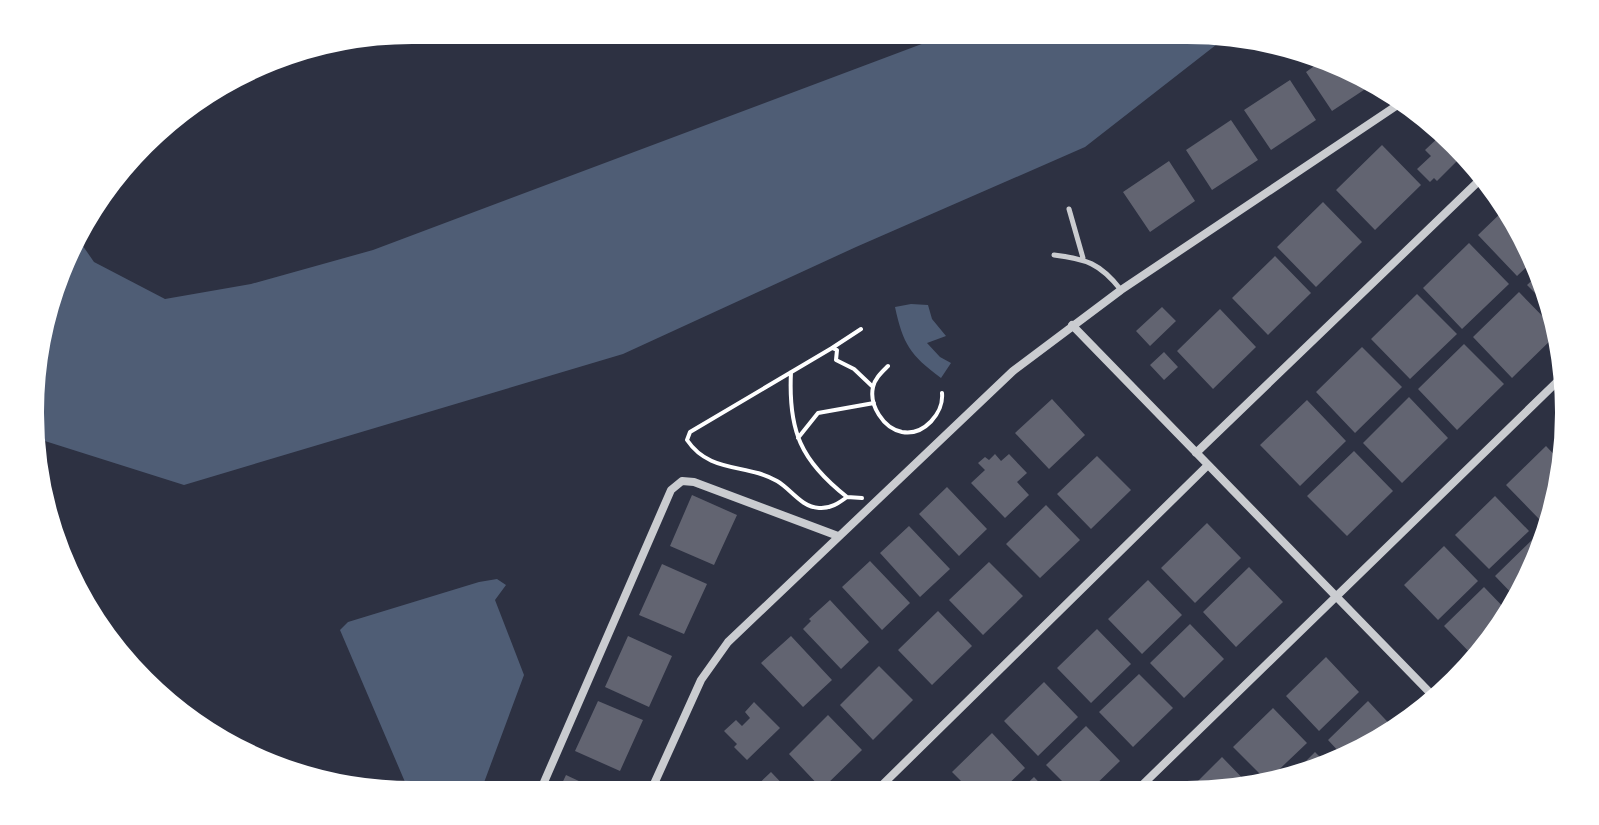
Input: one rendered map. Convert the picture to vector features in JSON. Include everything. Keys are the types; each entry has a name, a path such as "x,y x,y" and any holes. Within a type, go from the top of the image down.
{"street":[{"path":"654,783 701,680 728,642 1013,371 1121,290 1395,106"},
{"path":"1196,453 1477,183"},
{"path":"1072,325 1429,692"},
{"path":"1144,783 1556,383"},
{"path":"884,783 1208,465"},
{"path":"544,783 671,490 682,481 694,482 838,536"}],"lane":[{"path":"1069,209 1083,258"},
{"path":"1054,255 1083,258 1110,276 1121,290"}],"path":[{"path":"847,497 836,505 821,509 808,506 767,476 703,458 687,440 690,432 861,329"},
{"path":"832,348 837,350 836,360 854,369 873,387"},
{"path":"888,366 873,387 879,417 891,427 903,432 918,430 934,419 943,403 942,393"},
{"path":"791,372 792,423 797,439 823,478 847,497 877,500"},
{"path":"797,439 818,413 874,403"}],"water":[{"path":"927,42 1218,44 1085,147 623,354 184,485 43,441 43,388 49,340 62,293 82,245 94,262 165,299 251,284 373,250"},
{"path":"928,305 932,319 946,336 927,343 940,357 951,363 941,378 915,355 905,340 895,307"},
{"path":"497,579 506,585 495,600 524,675 484,783 405,783 340,630 348,622"}],"building":[{"path":"1315,65 1366,89 1332,111 1306,72"},
{"path":"1290,80 1316,120 1271,150 1244,110"},
{"path":"1231,120 1258,160 1212,190 1186,150"},
{"path":"1436,139 1458,160 1437,181 1434,178 1430,182 1417,169 1431,156 1425,150"},
{"path":"1382,145 1421,185 1375,230 1336,190"},
{"path":"1169,161 1195,201 1150,232 1123,192"},
{"path":"1323,202 1362,242 1316,287 1277,247"},
{"path":"1499,214 1527,267 1517,276 1478,235"},
{"path":"1469,243 1509,284 1462,329 1423,288"},
{"path":"1275,256 1311,293 1268,335 1232,298"},
{"path":"1532,280 1538,296 1527,285"},
{"path":"1519,292 1544,318 1550,341 1512,378 1473,337"},
{"path":"1417,294 1457,334 1410,379 1371,339"},
{"path":"1162,307 1176,321 1150,346 1136,331"},
{"path":"1220,309 1256,347 1213,389 1177,351"},
{"path":"1464,344 1504,384 1457,430 1418,389"},
{"path":"1362,347 1402,387 1355,433 1316,392"},
{"path":"1164,352 1178,367 1164,380 1150,365"},
{"path":"1409,397 1448,438 1402,483 1363,443"},
{"path":"1052,399 1085,435 1049,469 1015,433"},
{"path":"1307,400 1346,441 1300,486 1260,445"},
{"path":"1546,446 1554,455 1540,520 1506,485"},
{"path":"1354,451 1393,491 1347,536 1307,496"},
{"path":"995,454 1001,461 1009,454 1027,473 1017,482 1029,495 1005,518 971,483 985,470 978,463 985,457 989,460"},
{"path":"1097,456 1131,490 1091,529 1057,494"},
{"path":"947,487 987,529 959,556 919,514"},
{"path":"692,495 737,515 714,565 670,546"},
{"path":"1495,496 1529,531 1489,569 1455,535"},
{"path":"1046,505 1080,540 1040,578 1006,544"},
{"path":"1207,523 1241,558 1195,603 1161,568"},
{"path":"909,526 950,569 920,597 880,553"},
{"path":"1535,537 1535,537 1510,592 1495,576"},
{"path":"1444,546 1478,581 1438,620 1404,585"},
{"path":"870,561 910,603 882,630 842,587"},
{"path":"989,562 1023,596 983,635 949,600"},
{"path":"662,564 707,584 684,634 639,615"},
{"path":"1249,567 1283,602 1236,647 1203,612"},
{"path":"1148,580 1182,615 1142,654 1108,619"},
{"path":"1484,587 1502,606 1469,652 1444,626"},
{"path":"830,600 869,642 841,669 803,629 811,621 809,619"},
{"path":"938,611 972,646 932,685 898,650"},
{"path":"1190,624 1224,659 1184,698 1150,663"},
{"path":"1097,629 1131,664 1091,703 1057,668"},
{"path":"628,636 672,656 649,707 605,687"},
{"path":"791,636 832,680 803,707 761,663"},
{"path":"1326,657 1359,692 1319,731 1286,696"},
{"path":"879,666 913,700 873,740 840,705"},
{"path":"1139,674 1173,708 1133,747 1099,712"},
{"path":"1044,682 1078,717 1038,756 1004,721"},
{"path":"598,701 643,720 620,771 575,751"},
{"path":"1368,701 1389,723 1338,751 1328,740"},
{"path":"754,702 780,728 747,760 724,731 736,720 742,726 750,718 745,712"},
{"path":"1273,708 1307,743 1277,771 1261,775 1233,747"},
{"path":"828,715 862,750 828,783 816,783 789,754"},
{"path":"1086,726 1120,761 1097,783 1064,783 1046,765"},
{"path":"992,733 1025,768 1009,783 963,783 952,772"},
{"path":"1315,752 1321,758 1306,763 1303,764"},
{"path":"1222,757 1243,779 1235,780 1196,783"},
{"path":"771,772 782,783 759,783"},
{"path":"566,775 583,783 562,783"}]}
